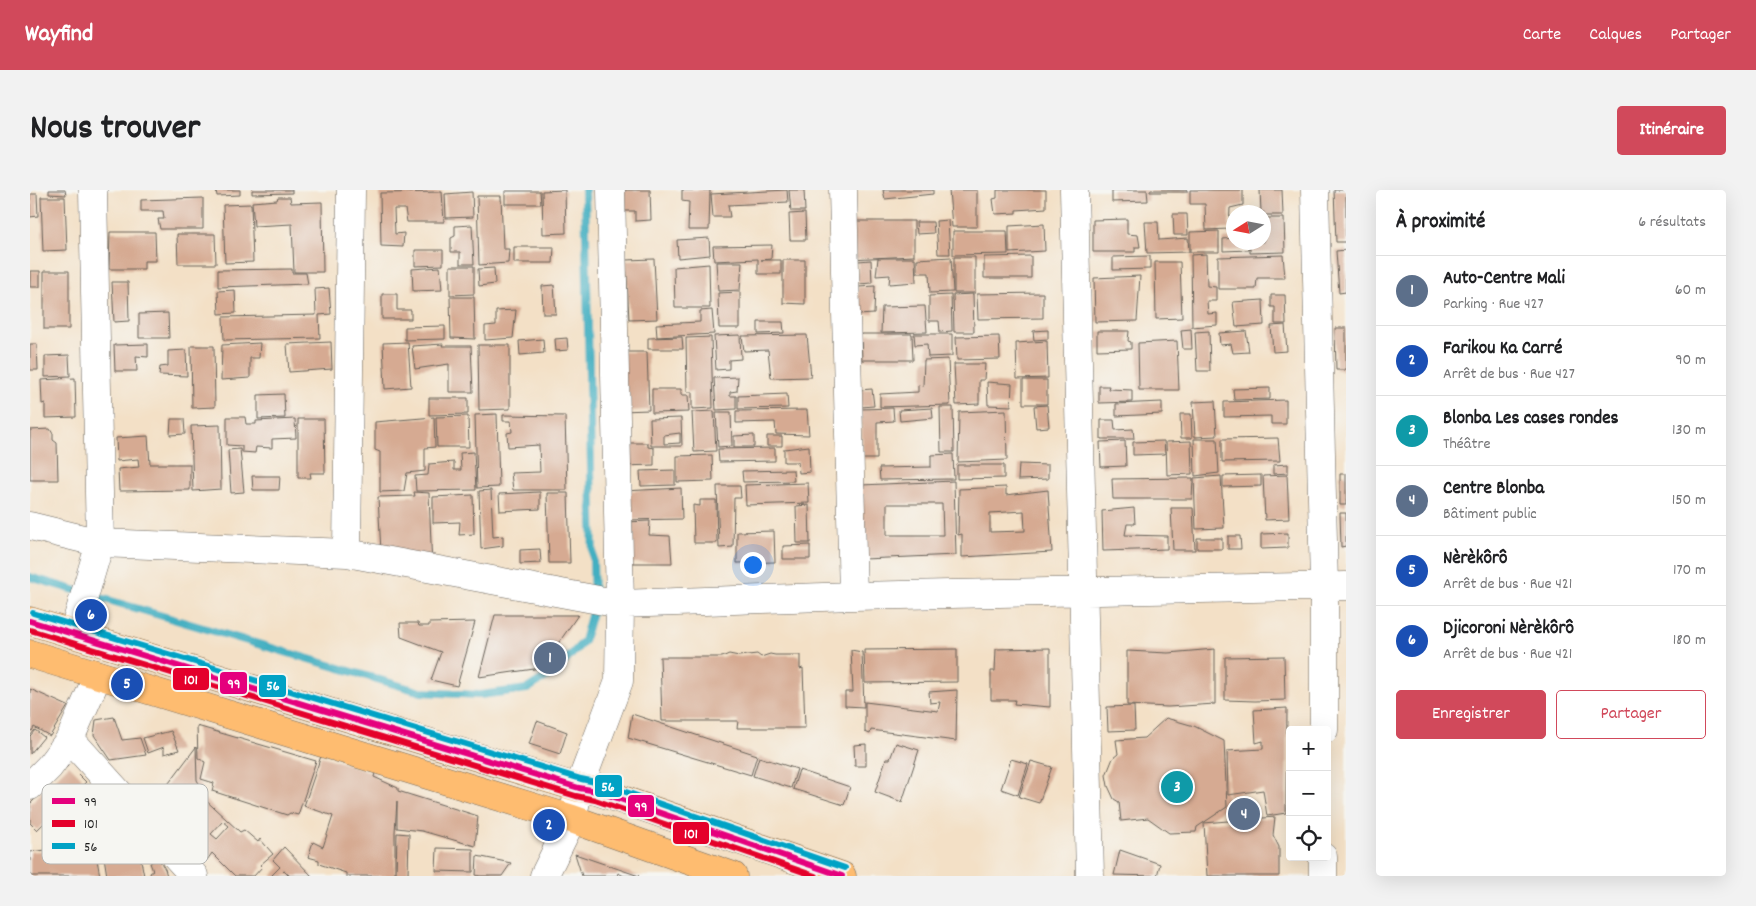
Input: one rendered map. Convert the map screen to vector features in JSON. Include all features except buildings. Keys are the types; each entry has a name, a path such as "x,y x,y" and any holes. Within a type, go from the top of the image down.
{"main road":[{"path":"30,621 579,788 597,791 842,876"},
{"path":"30,654 572,819 733,876"}],"street":[{"path":"72,634 100,543 93,190"},
{"path":"347,553 351,190"},
{"path":"544,876 572,819 579,788 619,681 620,604 611,190"},
{"path":"843,190 853,596"},
{"path":"1074,190 1090,876"},
{"path":"1315,190 1335,586 1324,726"},
{"path":"30,526 100,543 347,553 620,604 853,596 1335,586"},
{"path":"30,786 49,767 70,739 98,675"},
{"path":"70,739 111,784"},
{"path":"1323,861 1323,876"},
{"path":"183,864 194,876"}],"waterway":[{"path":"30,577 421,692 480,695 527,689 557,670 584,641 594,605 585,190"}],"transit line":[{"name":"56","path":"33,613 581,779 600,783 845,868"},
{"name":"99","path":"30,621 579,788 597,791 842,876"},
{"name":"101","path":"30,630 576,796 595,800 815,876"}],"place":[{"name":"Djicoroni Nèrèkôrô","path":"91,615"},
{"name":"Auto-Centre Mali","path":"550,658"},
{"name":"Nèrèkôrô","path":"127,684"},
{"name":"Blonba Les cases rondes","path":"1177,787"},
{"name":"Centre Blonba","path":"1244,814"},
{"name":"Farikou Ka Carré","path":"549,825"}]}
